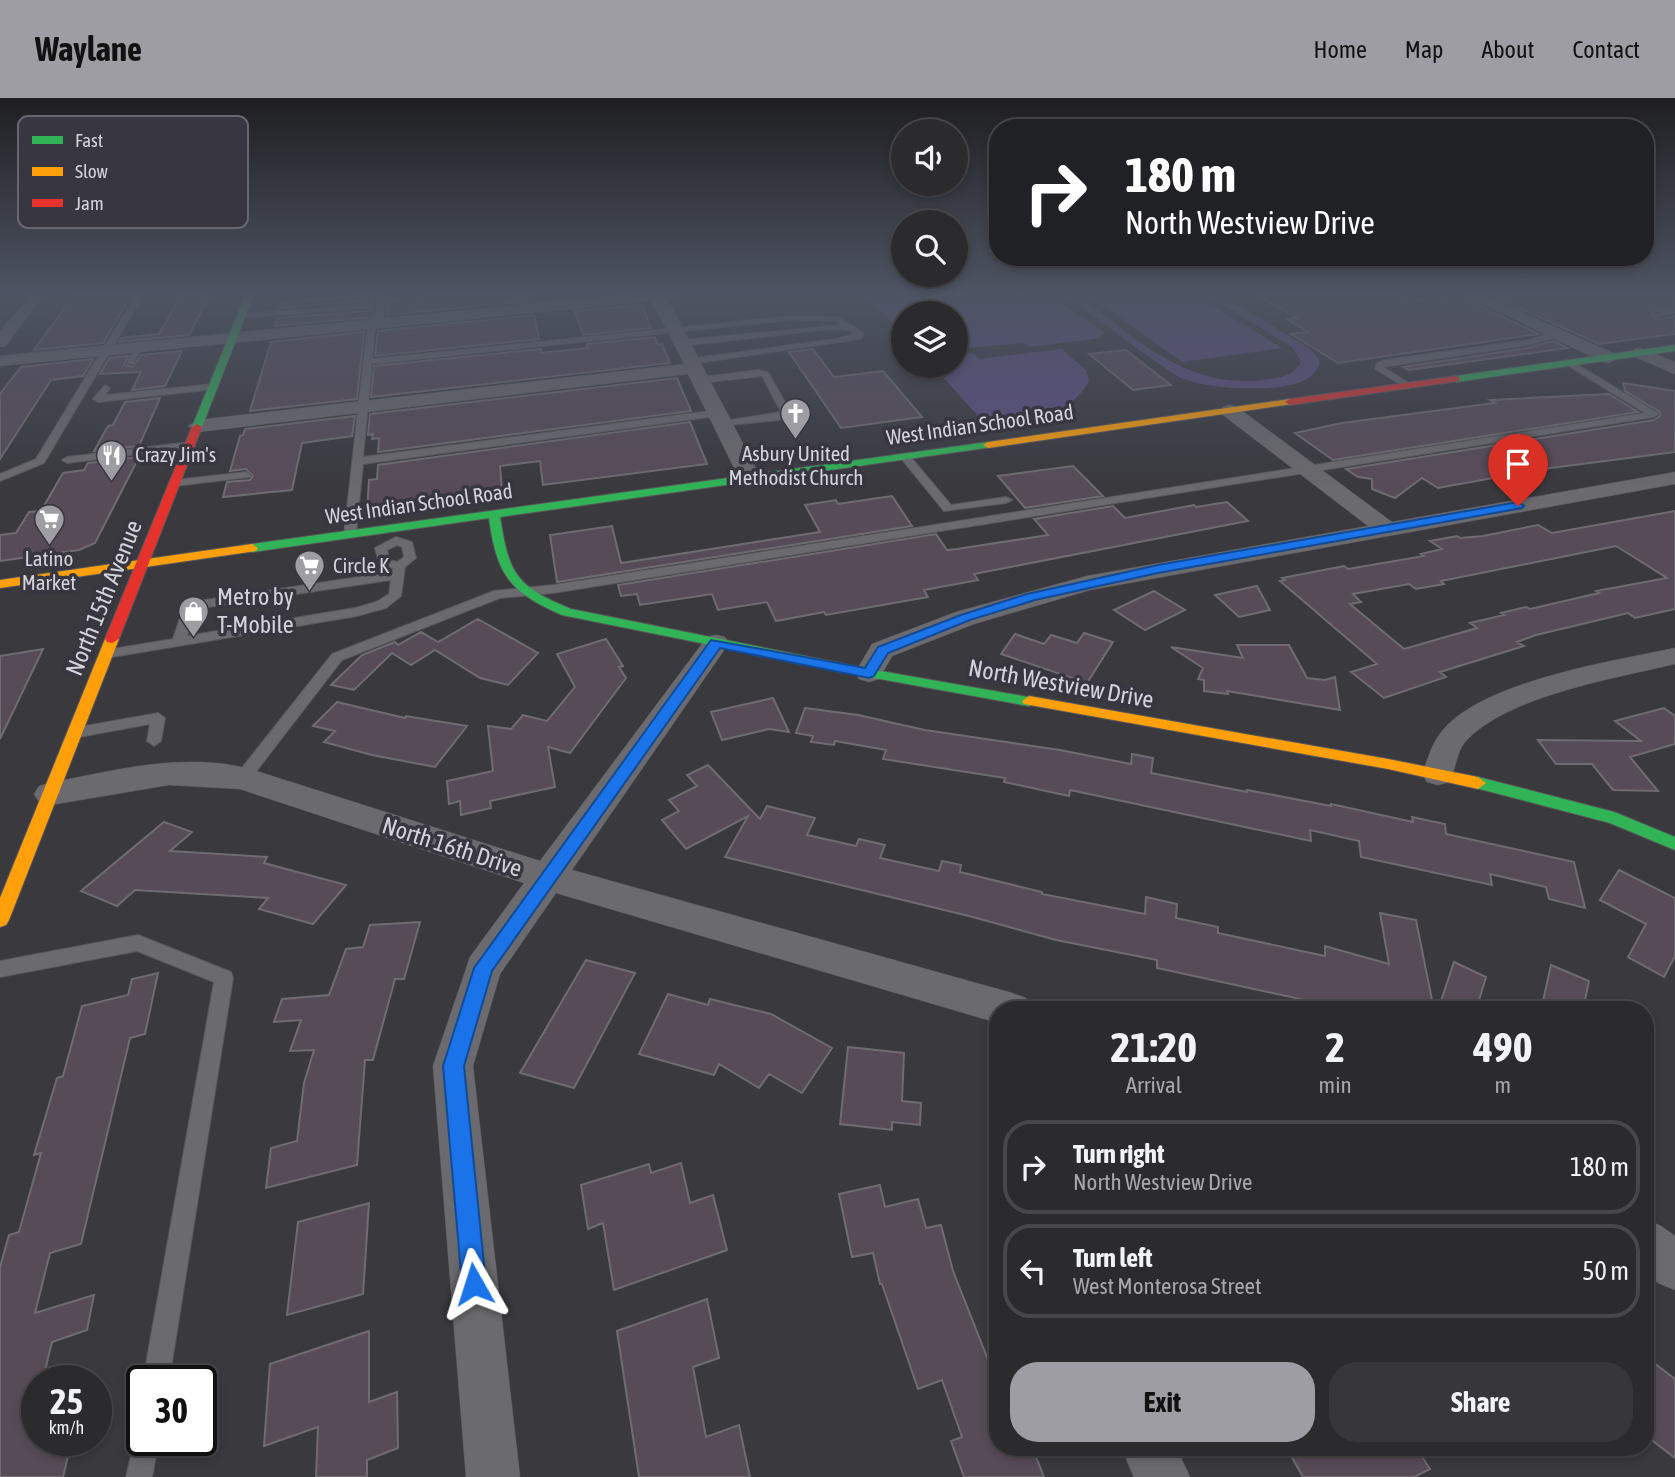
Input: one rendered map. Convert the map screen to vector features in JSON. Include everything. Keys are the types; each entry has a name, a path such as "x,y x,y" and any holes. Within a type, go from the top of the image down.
{"street":[{"path":"0,361 28,358"},
{"name":"North 15th Avenue","path":"0,920 7,887 50,794 225,358"},
{"path":"690,358 750,478"},
{"name":"West Indian School Road","path":"0,584 350,535 396,535 494,514 1606,358"},
{"path":"1652,358 1675,369"},
{"path":"198,426 696,370"},
{"path":"1230,411 1387,528"},
{"path":"869,673 882,650 1032,596 1158,569 1675,478"},
{"path":"494,514 504,571 521,592"},
{"name":"North Westview Drive","path":"521,592 567,612 716,643 869,673 1438,774 1614,818 1675,844"},
{"path":"493,1477 453,1066 483,968 716,643"},
{"path":"1438,774 1452,737 1480,715 1583,678 1675,656"},
{"name":"North 16th Drive","path":"50,794 168,772 208,772 242,778 547,877 989,1003"},
{"path":"1654,1249 1675,1266"},
{"path":"1152,1456 1163,1477"}],"lane":[{"path":"0,478 40,461 101,358"},
{"path":"350,535 369,358"},
{"path":"369,362 412,358"},
{"path":"696,370 753,358"},
{"path":"1408,386 1379,369 1379,366 1416,358"},
{"path":"242,778 337,657 498,594 566,587 1654,414 1570,363"},
{"path":"358,461 720,419 780,417 786,413 765,374 696,370"},
{"path":"105,388 98,400 213,387"},
{"path":"67,460 190,445"},
{"path":"905,457 948,509 1006,500"},
{"path":"174,483 246,475"},
{"path":"179,642 190,606 227,617 348,598 398,570 410,558 408,545 396,535 382,548 382,553 384,563 398,570"},
{"path":"106,654 179,642 227,617 348,598 381,605 395,596 398,570"},
{"path":"75,733 158,718 154,741"},
{"path":"0,969 138,943 224,978 159,1365"},
{"path":"139,1477 143,1456"}],"shaded area":[{"path":"968,358 1073,358 1086,370 1089,381 1080,394 1058,411 1032,420 987,426 944,378 968,378"},
{"path":"1152,358 1166,358 1214,378 1241,381 1276,378 1296,369 1301,361 1299,358 1319,359 1319,365 1308,378 1279,387 1240,388 1210,385 1196,383 1174,374"},
{"path":"1177,358 1208,358 1182,362"}],"building":[{"path":"109,358 127,358 124,365 133,367 139,358 178,358 165,386 132,390 141,372 100,374"},
{"path":"266,358 361,358 357,399 250,411"},
{"path":"449,358 668,358 670,363 371,397 374,366"},
{"path":"793,358 820,358 834,377 883,371 922,417 841,428"},
{"path":"1094,358 1137,358 1171,385 1133,390"},
{"path":"1330,358 1370,358 1338,363"},
{"path":"1460,358 1493,358 1409,370 1403,367"},
{"path":"93,359 83,376 51,380 0,459 0,394 21,367"},
{"path":"677,378 691,411 378,452 379,438 372,439 373,434 368,435 370,414"},
{"path":"1623,383 1675,391 1675,452 1543,469 1438,488 1422,478 1395,498 1372,489 1372,479 1358,477 1346,469 1654,420 1660,416 1660,412 1625,391"},
{"path":"1609,394 1638,412 1333,460 1295,433 1342,423 1495,403 1490,400"},
{"path":"160,398 139,446 94,451 108,426 113,425 125,402"},
{"path":"355,416 352,436 302,443 292,490 223,497 227,482 250,480 253,476 246,469 230,471 240,436 245,429"},
{"path":"690,422 707,464 543,485 540,461 500,466 502,491 367,511 369,480 377,479 378,465"},
{"path":"139,457 95,543 79,550 0,561 0,535 16,533 29,512 41,511 63,473 84,470 88,463"},
{"path":"1073,466 1103,496 1025,508 998,476"},
{"path":"892,496 912,526 557,582 550,535 612,526 621,563 820,532 805,505 836,500 838,504"},
{"path":"1227,502 1248,521 974,574 978,580 924,590 928,597 826,615 824,612 776,621 767,602 718,610 712,594 640,605 637,594 621,596 618,585 936,534 947,550 1048,535 1034,519 1113,506 1125,518 1194,505 1196,507"},
{"path":"1675,511 1675,609 1635,618 1628,613 1536,635 1517,642 1524,646 1440,672 1446,677 1384,698 1351,672 1377,664 1280,581 1285,580 1282,578 1344,566 1348,569 1424,556 1421,554 1442,549 1430,541 1457,536 1483,536 1538,525 1552,533","holes":["1616,546 1667,578 1501,613 1504,615 1470,623 1477,628 1404,649 1350,604 1361,602 1353,594 1409,584 1416,589 1444,584 1441,581"]},
{"path":"1257,586 1270,610 1239,617 1215,595"},
{"path":"1154,591 1185,610 1145,630 1114,610"},
{"path":"478,619 538,653 508,685 480,678 435,650 411,665 392,653 354,690 331,685 362,655 395,642 398,645 421,632 438,642"},
{"path":"1084,633 1113,642 1087,683 1001,654 1015,634 1044,644 1051,635 1077,643"},
{"path":"606,639 623,666 619,667 626,678 570,753 548,747 555,787 490,801 491,808 461,815 460,801 449,804 447,781 493,771 488,726 511,729 523,715 547,721 575,687 557,654"},
{"path":"1237,645 1289,645 1307,678 1325,680 1335,677 1340,710 1227,691 1228,694 1204,691 1204,680 1198,679 1203,668 1171,647 1243,658"},
{"path":"43,649 0,739 0,656"},
{"path":"773,698 789,732 769,729 722,740 711,712"},
{"path":"337,702 405,718 406,716 467,726 435,767 372,755 324,742 335,731 313,726"},
{"path":"805,708 1131,764 1132,754 1153,758 1151,773 1247,792 1331,804 1413,822 1412,817 1445,824 1446,834 1574,862 1585,908 1549,899 1546,887 1490,874 1492,885 1361,857 1359,841 1310,830 1311,841 1070,790 1069,796 1004,782 1005,778 883,759 886,750 835,741 834,745 811,742 813,736 796,733"},
{"path":"1664,708 1675,716 1675,744 1630,757 1658,791 1613,790 1592,764 1556,764 1538,740 1641,741 1615,721"},
{"path":"708,765 760,819 767,806 815,818 807,835 856,846 859,839 885,845 880,858 939,871 942,861 961,865 960,872 1042,894 1145,914 1146,897 1177,904 1176,918 1218,927 1218,933 1325,956 1325,946 1389,964 1380,913 1416,920 1432,1001 1309,1001 1157,968 1157,960 1056,940 969,916 725,857 748,816 686,849 662,820 679,811 669,800 697,786 687,775"},
{"path":"164,822 192,832 170,851 267,857 264,863 346,885 313,924 259,909 268,898 135,890 117,906 81,891"},
{"path":"1619,870 1675,898 1675,956 1664,977 1628,957 1646,924 1600,900"},
{"path":"420,922 404,979 395,979 373,1060 365,1060 357,1165 266,1188 271,1148 297,1141 304,1083 314,1050 290,1051 301,1020 274,1022 282,999 329,995 346,949 363,947 370,925"},
{"path":"586,960 635,973 574,1088 520,1073"},
{"path":"1454,962 1486,977 1479,1001 1441,1001"},
{"path":"1551,965 1589,981 1585,1001 1543,1001"},
{"path":"158,973 145,1034 130,1038 81,1244 50,1253 35,1313 94,1295 87,1330 52,1342 46,1365 21,1365 21,1456 68,1456 63,1477 0,1477 0,1267 9,1235 19,1232 41,1153 34,1155 57,1078 63,1076 82,1006 128,995 132,979"},
{"path":"668,994 708,1005 710,999 771,1014 832,1048 802,1093 769,1074 759,1088 719,1064 714,1075 639,1054"},
{"path":"848,1047 904,1053 902,1101 921,1103 920,1125 892,1122 892,1130 840,1124"},
{"path":"681,1163 690,1203 713,1195 727,1250 614,1290 603,1223 588,1229 581,1185 649,1164 651,1173"},
{"path":"880,1185 885,1207 918,1199 926,1228 941,1225 953,1271 989,1362 989,1456 1036,1456 1044,1477 964,1477 951,1441 962,1437 942,1380 918,1389 880,1284 873,1253 852,1257 839,1194"},
{"path":"369,1203 363,1294 287,1315 298,1222"},
{"path":"707,1299 719,1358 693,1367 706,1437 739,1425 750,1477 639,1477 617,1331"},
{"path":"369,1331 369,1402 397,1392 398,1448 367,1460 367,1477 316,1477 318,1427 264,1446 270,1364"},
{"path":"1654,1363 1675,1379 1675,1458 1654,1442"},
{"path":"1291,1456 1422,1456 1430,1469 1414,1477 1303,1477"}],"traffic: fast":[{"path":"197,427 224,358"},
{"path":"1456,379 1602,358"},
{"path":"252,548 988,445"},
{"path":"494,514 500,553 511,578 532,595 567,612 869,673 1029,701"},
{"path":"1478,783 1614,818 1675,844"}],"traffic: slow":[{"path":"988,445 1290,402"},
{"path":"0,584 252,548"},
{"path":"0,920 112,639"},
{"path":"1029,701 1388,764 1478,783"}],"traffic: jam":[{"path":"1290,402 1456,379"},
{"path":"112,639 197,427"}],"place":[{"name":"Asbury United Methodist Church","path":"796,441"},
{"name":"Crazy Jim's","path":"112,482"},
{"name":"Latino Market","path":"49,546"},
{"name":"Circle K","path":"310,593"},
{"name":"Metro by T-Mobile","path":"194,638"}],"route":[{"path":"474,1284 453,1066 483,968 716,643 869,673 882,650 1032,596 1158,569 1518,506"}]}
